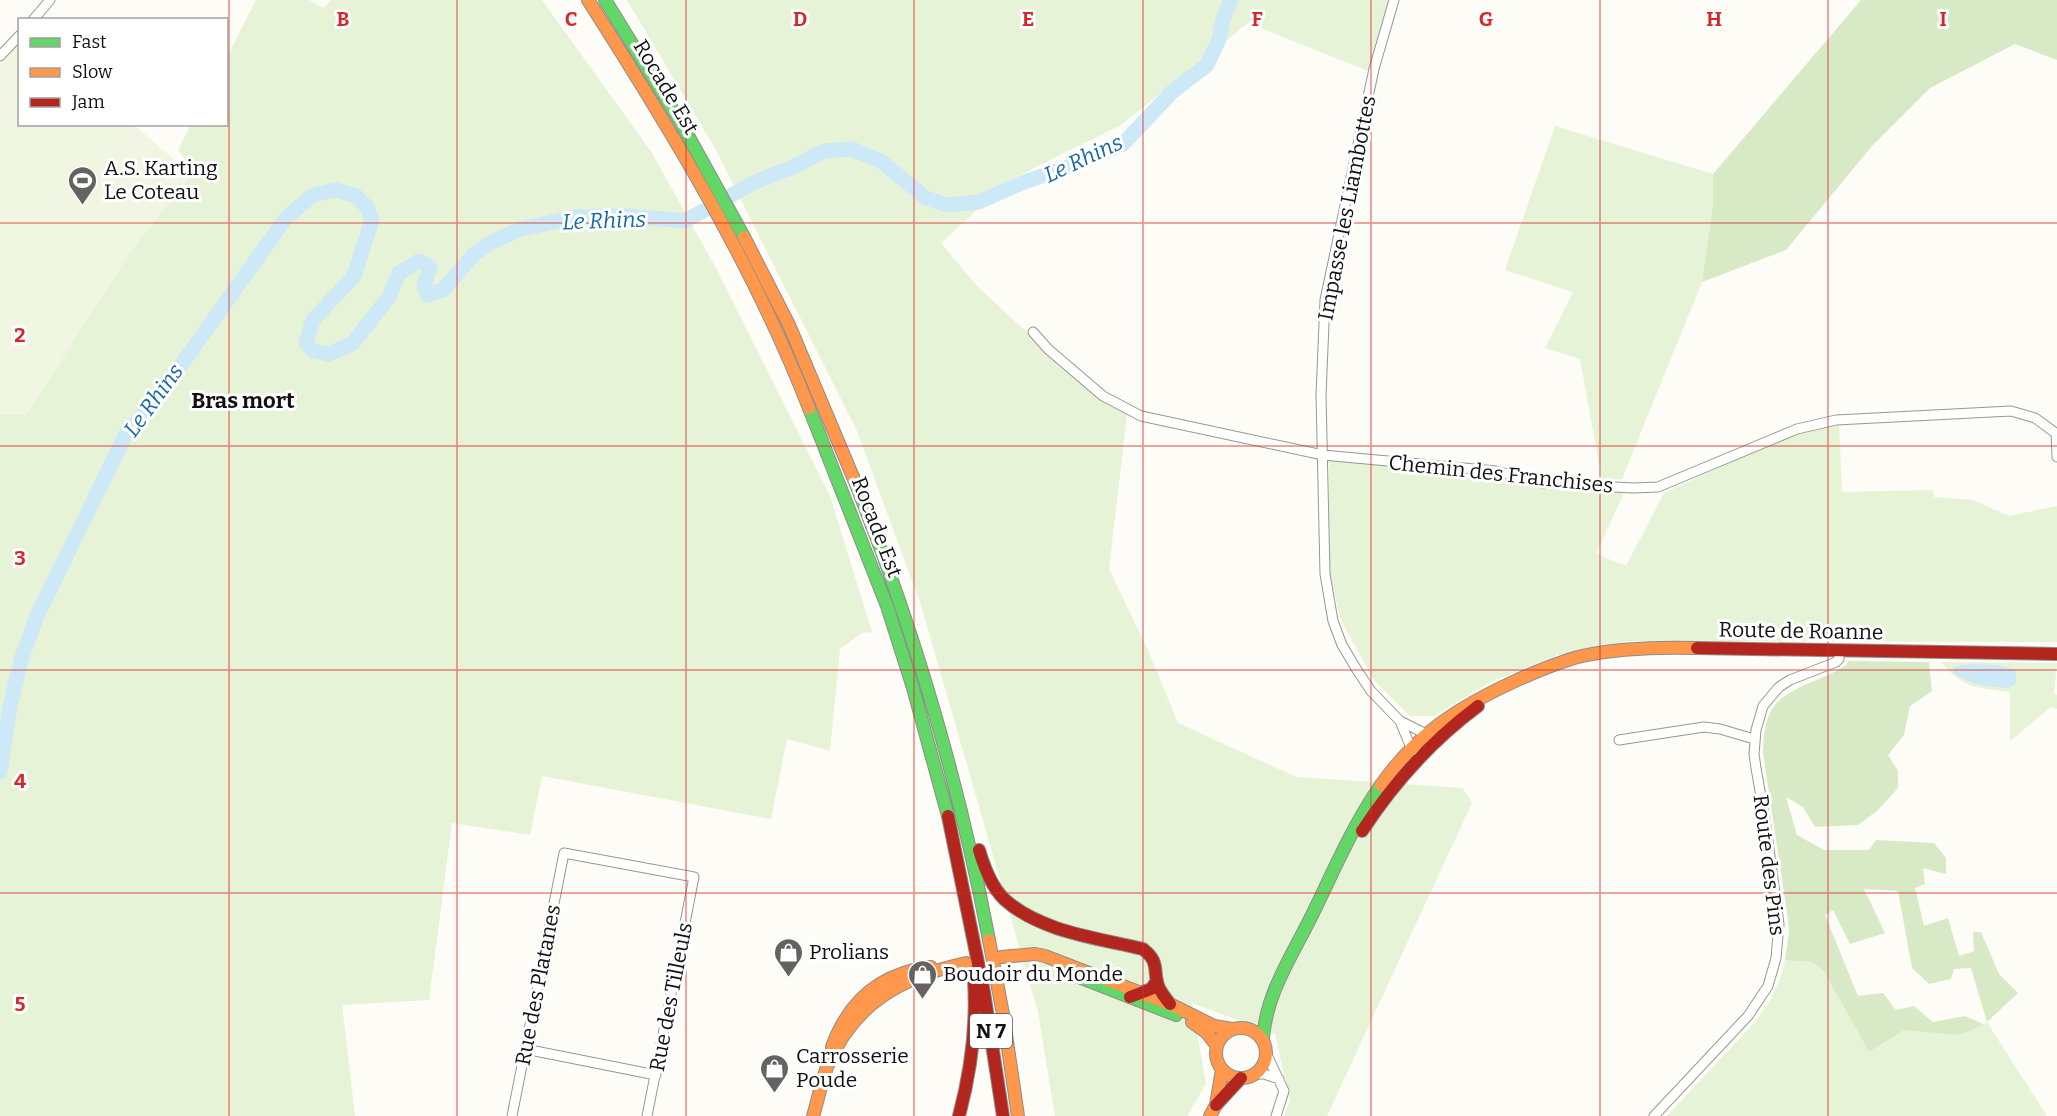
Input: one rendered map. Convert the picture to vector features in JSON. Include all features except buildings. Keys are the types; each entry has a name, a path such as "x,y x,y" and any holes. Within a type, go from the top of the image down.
{"main road":[{"name":"Rocade Est","path":"588,0 661,116 729,238 790,362 864,544 894,627 927,738 961,873 987,1004 1003,1116"},
{"name":"Rocade Est","path":"605,0 667,97 740,230 788,323 846,456 907,624 952,777 989,939 1011,1063 1017,1116"},
{"name":"Route de Roanne","path":"1267,1005 1337,862 1384,780 1466,705 1508,684 1584,656 1651,649 2057,654"},
{"path":"952,777 963,790 981,860 1002,898 1021,912 1038,920 1143,949 1154,959 1159,988 1170,1004"},
{"path":"959,1116 974,1048 973,974 976,947"},
{"path":"1001,957 1035,954 1045,956 1170,1004 1214,1026 1254,1031 1263,1039"},
{"path":"1023,956 1202,1027 1217,1046"},
{"path":"813,1116 831,1057 834,1038 845,1016 854,1005 874,988 912,969 966,963"},
{"path":"1130,998 1150,989 1157,981"},
{"path":"1267,1005 1263,1039 1267,1055 1263,1066 1256,1074 1241,1078 1234,1077 1222,1070 1216,1058 1220,1039 1255,1019 1267,1005"},
{"path":"1213,1110 1222,1070"},
{"path":"1213,1110 1241,1078"}],"street":[{"path":"35,18 50,0"},
{"name":"Impasse les Liambottes","path":"1394,0 1374,69 1325,300 1321,395 1325,574 1333,621 1342,645 1371,691 1400,721"},
{"path":"0,56 18,37"},
{"name":"Chemin des Franchises","path":"1033,332 1048,349 1103,396 1141,416 1323,455 1496,471 1542,483 1650,489 1665,485 1797,429 1836,420 2011,411 2035,418 2056,433"},
{"path":"2056,433 2057,457"},
{"name":"Route des Pins","path":"1654,1116 1748,1016 1763,995 1774,968 1779,941 1779,924 1756,768 1754,739 1759,717 1770,696 1790,680 1836,662 1839,659 1839,651"},
{"path":"1400,721 1422,745"},
{"path":"1400,721 1422,745"},
{"path":"1619,740 1704,727 1754,739"},
{"name":"Rue des Tilleuls","path":"564,853 694,877 647,1116"},
{"name":"Rue des Platanes","path":"512,1116 564,853"},
{"path":"525,1049 656,1075"},
{"path":"1267,1055 1284,1091 1276,1116"},
{"path":"1256,1074 1279,1079"}],"green space":[{"path":"256,0 309,0 324,8 331,0 542,0 652,153 717,270 830,496 872,632 862,633 840,649 830,751 787,739 771,819 542,776 530,835 452,823 429,1000 342,1005 355,1116 0,1116 0,414 26,415 130,252 194,171 178,150 190,126 228,126 228,55"},
{"path":"627,0 1391,0 1368,71 1248,23 1121,125 1008,181 941,243 977,286 1046,350 1127,415 1109,569 1147,648 1178,723 1296,777 1463,788 1472,803 1327,1116 1284,1116 1290,1101 1275,1034 1192,1003 1206,1084 1187,1116 1055,1116 1038,1012 921,605 857,431 716,150"},
{"path":"1861,0 2057,0 2057,60 2015,44 1930,88 1872,146 1786,250 1702,282 1713,205 1713,174"},
{"name":"A.S. Karting Le Coteau","path":"18,41 18,126 135,126 191,174 130,252 26,415 0,414 0,63"},
{"path":"1555,126 1713,174 1713,205 1702,282 1622,479 1602,480 1580,359 1545,348 1573,292 1505,270"},
{"path":"1839,423 1842,492 1933,490 1934,497 1973,500 2009,516 2057,506 2057,642 1629,641 1558,655 1490,682 1434,716 1410,716 1374,680 1341,621 1329,571 1329,459 1498,475 1552,488 1625,491 1596,554 1626,566 1664,493 1807,429"},
{"path":"1848,661 1929,662 1932,691 1910,706 1904,735 1888,755 1898,771 1898,788 1877,811 1858,825 1815,827 1803,807 1786,797 1797,835 1824,850 1869,850 1876,840 1934,843 1946,858 1946,874 1923,868 1925,884 1915,888 1924,926 1948,918 1959,956 1974,951 1973,932 1981,932 1999,974 2018,993 1987,1022 1971,968 1954,969 1951,979 1929,984 1912,968 1898,891 1864,889 1885,933 1850,944 1833,910 1825,915 1858,996 1883,993 1896,1010 1914,1006 1933,1022 1965,1016 1983,1024 1956,1035 1904,1030 1869,1052 1823,970 1812,962 1785,960 1789,932 1787,912 1763,753 1766,724 1776,704 1793,691 1841,669"},
{"path":"1941,662 2057,663 2054,694 2057,695 2057,709 2051,707 2010,741 2010,692 1972,686 1957,678"},
{"path":"1785,960 1812,962 1823,970 1869,1052 1904,1029 1956,1035 1973,1030 1987,1022 2047,1116 1667,1116 1755,1022 1771,999"}],"water":[{"path":"1997,665 2016,670 2016,683 2009,688 1987,686 1967,681 1953,673 1953,669 1958,666"}],"waterway":[{"name":"Le Rhins","path":"0,772 10,706 22,657 37,616 126,434 164,389 286,218 313,195 335,190 356,196 367,207 372,220 354,276 313,320 306,343 313,351 328,354 352,344 389,297 399,273 419,261 430,267 424,286 427,295 443,290 474,254 492,242 521,229 576,217 628,216 685,221 757,181 789,169 824,151 852,149 882,162 926,198 947,205 979,202 1123,144 1172,92 1207,65 1219,39 1223,19 1231,0"}],"traffic: fast":[{"path":"605,0 681,123 744,237"},
{"path":"809,408 887,606 913,688 948,816"},
{"path":"853,477 895,590 932,705 964,822 989,940"},
{"path":"1263,1039 1269,1005 1282,973 1353,831 1381,785"},
{"path":"1066,972 1176,1015"}],"traffic: slow":[{"path":"588,0 650,98 709,199 763,302 809,408"},
{"path":"744,237 789,325 853,477"},
{"path":"1381,785 1409,751 1440,724 1474,702 1530,675 1564,661 1596,653 1639,649 1697,648"},
{"path":"989,940 1018,1116"},
{"path":"1001,957 1035,954 1045,956 1170,1004 1214,1026 1232,1029"},
{"path":"813,1116 827,1067 838,1045 866,1010 882,996 901,985 921,976 966,963"},
{"path":"832,1047 848,1016 869,992 897,975 931,967"},
{"path":"1192,1022 1206,1032 1217,1046"},
{"path":"1236,1028 1246,1028 1259,1035 1266,1048 1266,1053 1266,1058 1259,1071 1246,1078 1236,1078 1227,1074 1220,1067 1216,1058 1216,1048 1220,1039 1227,1032 1236,1028"},
{"path":"1210,1116 1216,1105 1222,1070"}],"traffic: jam":[{"path":"1697,648 2057,654"},
{"path":"1362,831 1414,763 1478,706"},
{"path":"948,816 984,992 1003,1116"},
{"path":"979,850 995,888 1018,910 1070,932 1143,949 1154,963 1159,988 1170,1004"},
{"path":"959,1116 972,1049 975,1015 974,980"},
{"path":"1130,997 1151,989 1157,981"},
{"path":"1216,1105 1241,1078"}],"place":[{"name":"A.S. Karting Le Coteau","path":"83,206"},
{"name":"Prolians","path":"788,978"},
{"name":"Boudoir du Monde","path":"922,1000"},
{"name":"Carrosserie Poude","path":"775,1094"}],"district":[{"name":"Bras mort","path":"243,400"}]}
